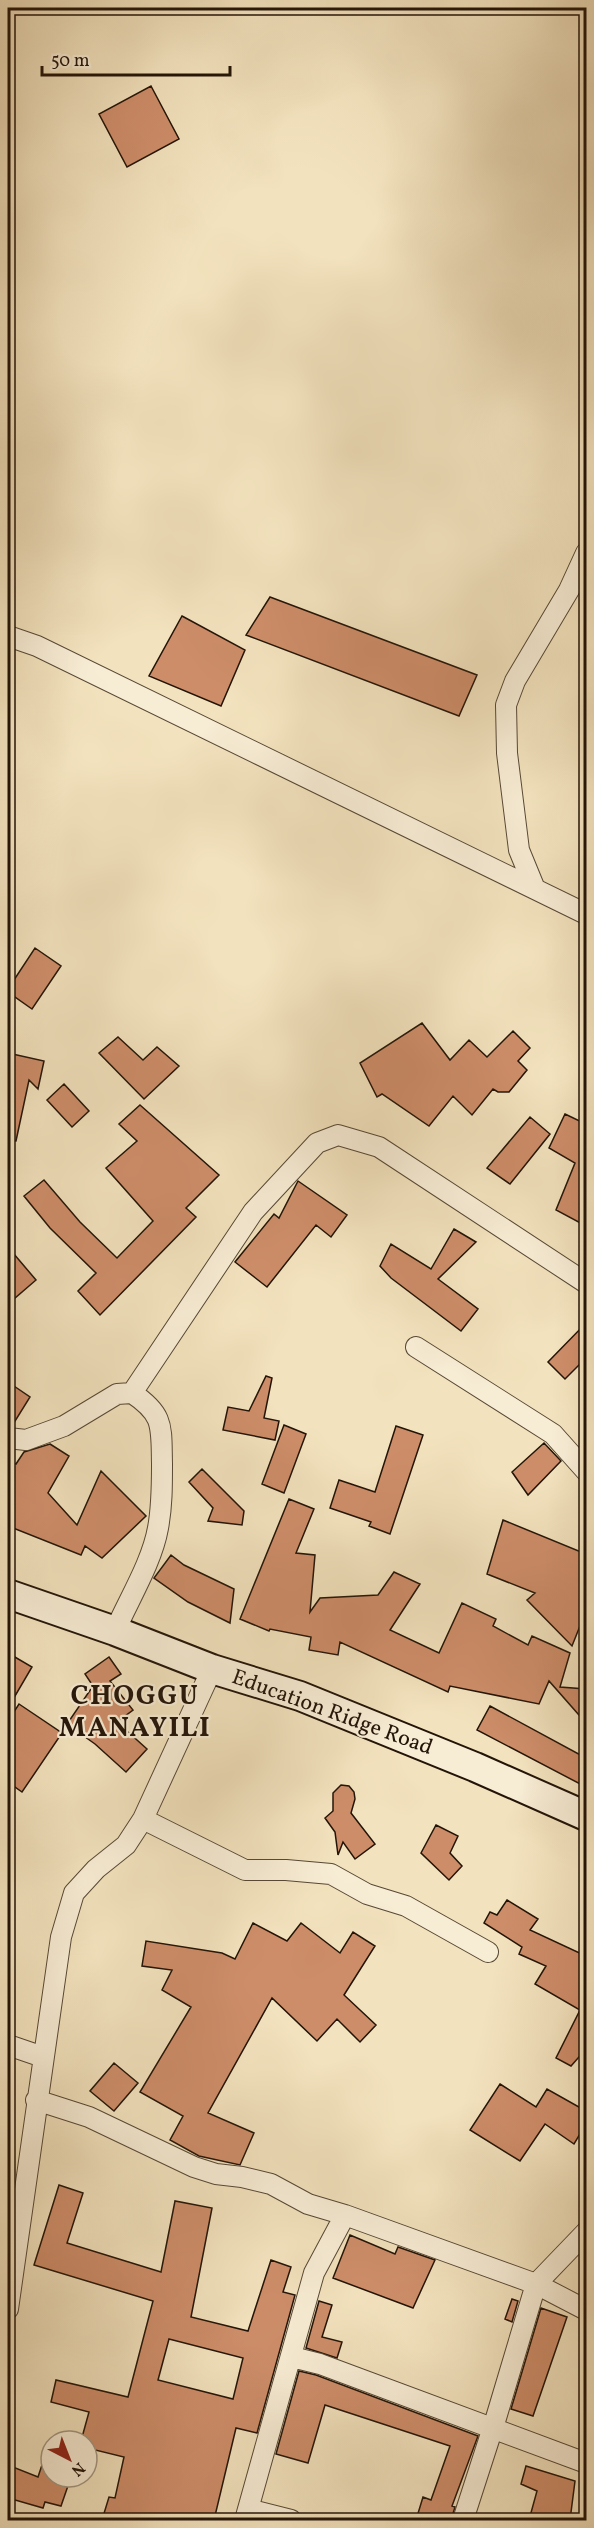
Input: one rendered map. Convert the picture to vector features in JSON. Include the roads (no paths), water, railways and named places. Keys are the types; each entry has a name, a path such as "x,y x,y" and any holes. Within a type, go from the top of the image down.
{"main road":[{"name":"Education Ridge Road","path":"8,1594 115,1631 212,1669 300,1696 475,1767 586,1816"}],"street":[{"path":"535,889 519,850 507,753 506,705 515,681 569,590 586,553"},
{"path":"8,636 38,646 586,914"},
{"path":"132,1393 254,1212 316,1143 338,1136 379,1148 586,1283"},
{"path":"416,1347 553,1434 586,1471"},
{"path":"8,1438 26,1440 64,1426 117,1394 132,1393 150,1405 160,1420 162,1502 158,1531 115,1631"},
{"path":"8,2309 36,2100 61,1938 74,1893 96,1869 126,1845 143,1818 212,1669"},
{"path":"143,1818 245,1870 286,1870 331,1874 367,1894 406,1906 488,1952"},
{"path":"8,2045 43,2057"},
{"path":"36,2100 89,2117 195,2167 216,2174 271,2184 308,2204 345,2215 536,2284 586,2310"},
{"path":"291,2520 247,2515 314,2273 345,2215"},
{"path":"463,2520 536,2284 586,2232"},
{"path":"292,2357 320,2364 586,2463"}],"district":[{"name":"CHOGGU MANAYILI","path":"135,1712"}]}
